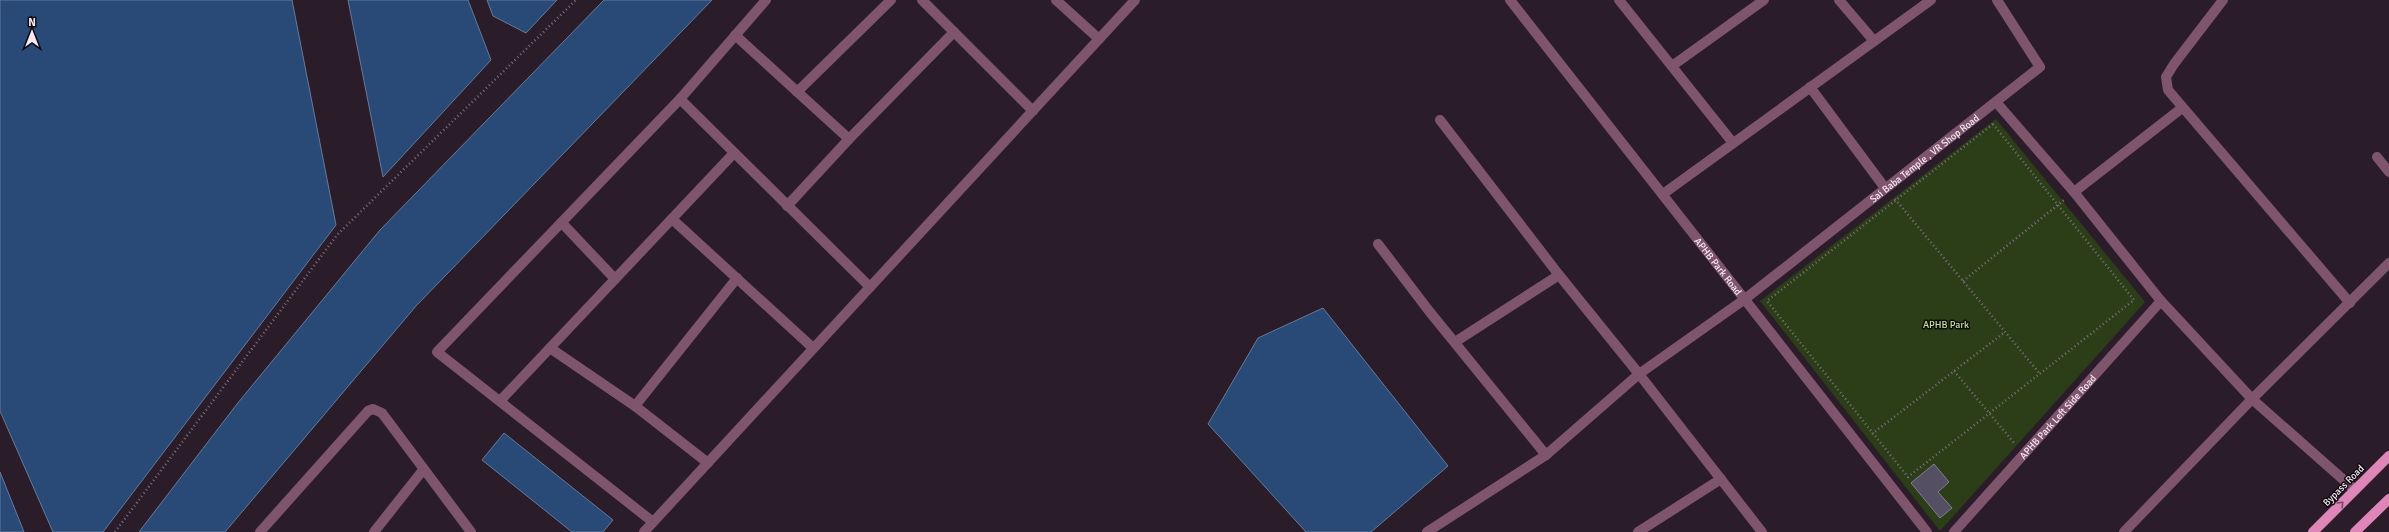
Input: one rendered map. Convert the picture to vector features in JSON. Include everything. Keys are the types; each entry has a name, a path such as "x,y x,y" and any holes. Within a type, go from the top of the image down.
{"main road":[{"name":"Bypass Road","path":"2314,532 2389,456"},
{"path":"2355,532 2389,499"}],"street":[{"path":"653,522 437,352 680,99 766,0"},
{"path":"797,92 891,0"},
{"path":"922,0 1032,111"},
{"path":"1056,0 1099,39"},
{"path":"644,532 1135,0"},
{"name":"APHB Park Road","path":"1510,0 1928,532"},
{"path":"1620,0 1733,144"},
{"path":"1672,66 1764,0"},
{"path":"1839,0 1874,41"},
{"path":"1663,194 1931,0"},
{"name":"Sai Baba Temple , VR Shop Road","path":"1427,532 1546,455 1639,374 1745,299 2040,67 1997,0"},
{"path":"2223,0 2174,64 2166,77 2168,90 2350,303"},
{"path":"787,206 849,139 954,32"},
{"path":"736,36 849,139"},
{"path":"1810,87 1885,188"},
{"path":"680,99 870,287"},
{"path":"1996,102 2074,192 2161,301 2252,399 2355,490"},
{"path":"2074,192 2182,108"},
{"path":"1440,120 1559,275 1639,374 1762,532"},
{"path":"500,401 734,153"},
{"path":"2377,157 2389,172"},
{"path":"672,219 814,348"},
{"path":"562,223 615,279"},
{"path":"1378,244 1546,455"},
{"path":"2124,532 2252,399 2389,263"},
{"path":"1455,342 1559,275"},
{"path":"635,406 737,278"},
{"name":"APHB Park Left Side Road","path":"1954,532 2161,301"},
{"path":"550,348 635,406 708,463"},
{"path":"260,532 368,411 374,409 382,413 423,470 471,532"},
{"path":"374,532 423,470"},
{"path":"1638,532 1721,479"}],"path":[{"path":"115,532 338,234 576,0"},
{"path":"1993,124 2058,205 2134,300 1908,477 1767,301 1993,124"},
{"path":"1885,188 2040,374"},
{"path":"1963,282 2074,192"},
{"path":"1858,444 2005,332"},
{"path":"1954,371 2024,455"}],"green space":[{"name":"APHB Park","path":"1996,119 2145,302 1940,531 1760,301"}],"water":[{"path":"0,0 292,0 336,225 103,532 53,532 0,411"},
{"path":"348,0 468,0 491,60 383,177"},
{"path":"487,0 557,0 526,33 493,16"},
{"path":"604,0 712,0 416,306 225,532 139,532 237,404 380,230"},
{"path":"1323,308 1448,466 1371,532 1306,532 1208,424 1258,338"},
{"path":"504,433 613,520 603,532 572,532 482,460"},
{"path":"0,472 24,532 0,532"}],"building":[{"path":"1934,464 1949,482 1938,492 1952,508 1940,518 1911,483"}]}
